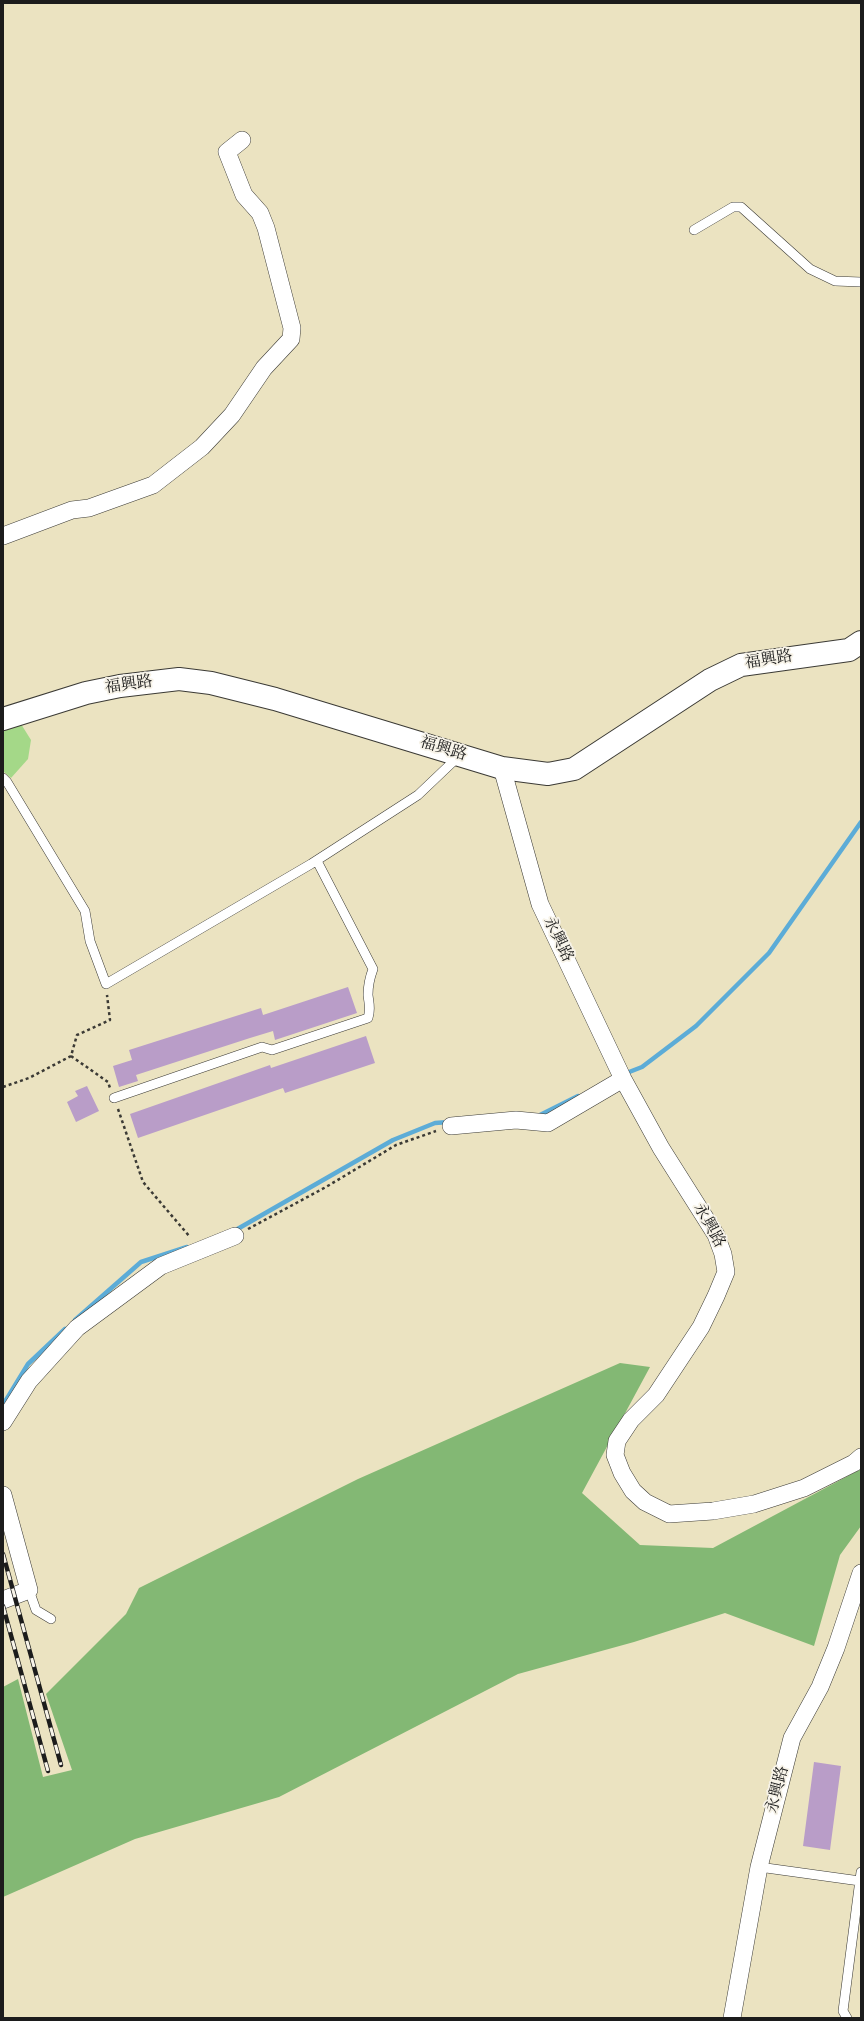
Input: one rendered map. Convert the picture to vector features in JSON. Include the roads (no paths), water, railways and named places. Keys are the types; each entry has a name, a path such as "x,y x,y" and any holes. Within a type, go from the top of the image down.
{"street":[{"path":"3,536 72,510 89,508 153,485 202,447 232,415 264,368 291,339 292,328 266,228 260,213 244,195 227,152 242,140"},
{"name":"福興路","path":"3,719 86,693 120,686 179,679 211,683 275,699 502,768 548,774 574,769 710,680 741,665 849,650 861,642"},
{"name":"永興路","path":"502,768 540,904 623,1079 661,1148 716,1235 723,1254 726,1272 701,1327 656,1395 631,1420 617,1441 615,1455 622,1473 633,1491 645,1502 669,1514 713,1511 754,1504 804,1488 854,1463 861,1457"},
{"path":"451,1126 516,1120 548,1123 623,1079"},
{"path":"3,1422 29,1381 77,1328 161,1266 235,1236"},
{"path":"3,1495 30,1590 3,1600"},
{"name":"永興路","path":"732,2018 759,1867 792,1738 820,1687 836,1648 861,1573"}],"lane":[{"path":"694,230 733,207 741,207 810,269 835,281 861,282"},
{"path":"3,778 7,782 85,911 90,941 106,984 317,861 418,795 460,755"},
{"path":"114,1098 262,1047 272,1050 368,1018 370,1006 368,994 369,982 373,969 317,861"},
{"path":"30,1590 36,1610 51,1619"},
{"path":"759,1867 860,1877 842,2011 847,2018"}],"waterway":[{"path":"624,1074 642,1067 696,1026 769,953 861,822"},
{"path":"540,1115 578,1096"},
{"path":"234,1231 393,1140 435,1123 449,1122"},
{"path":"75,1320 141,1262 187,1247"},
{"path":"3,1405 28,1364 65,1329"}],"railway":[{"path":"3,1554 61,1765"},
{"path":"3,1606 48,1771"}]}
